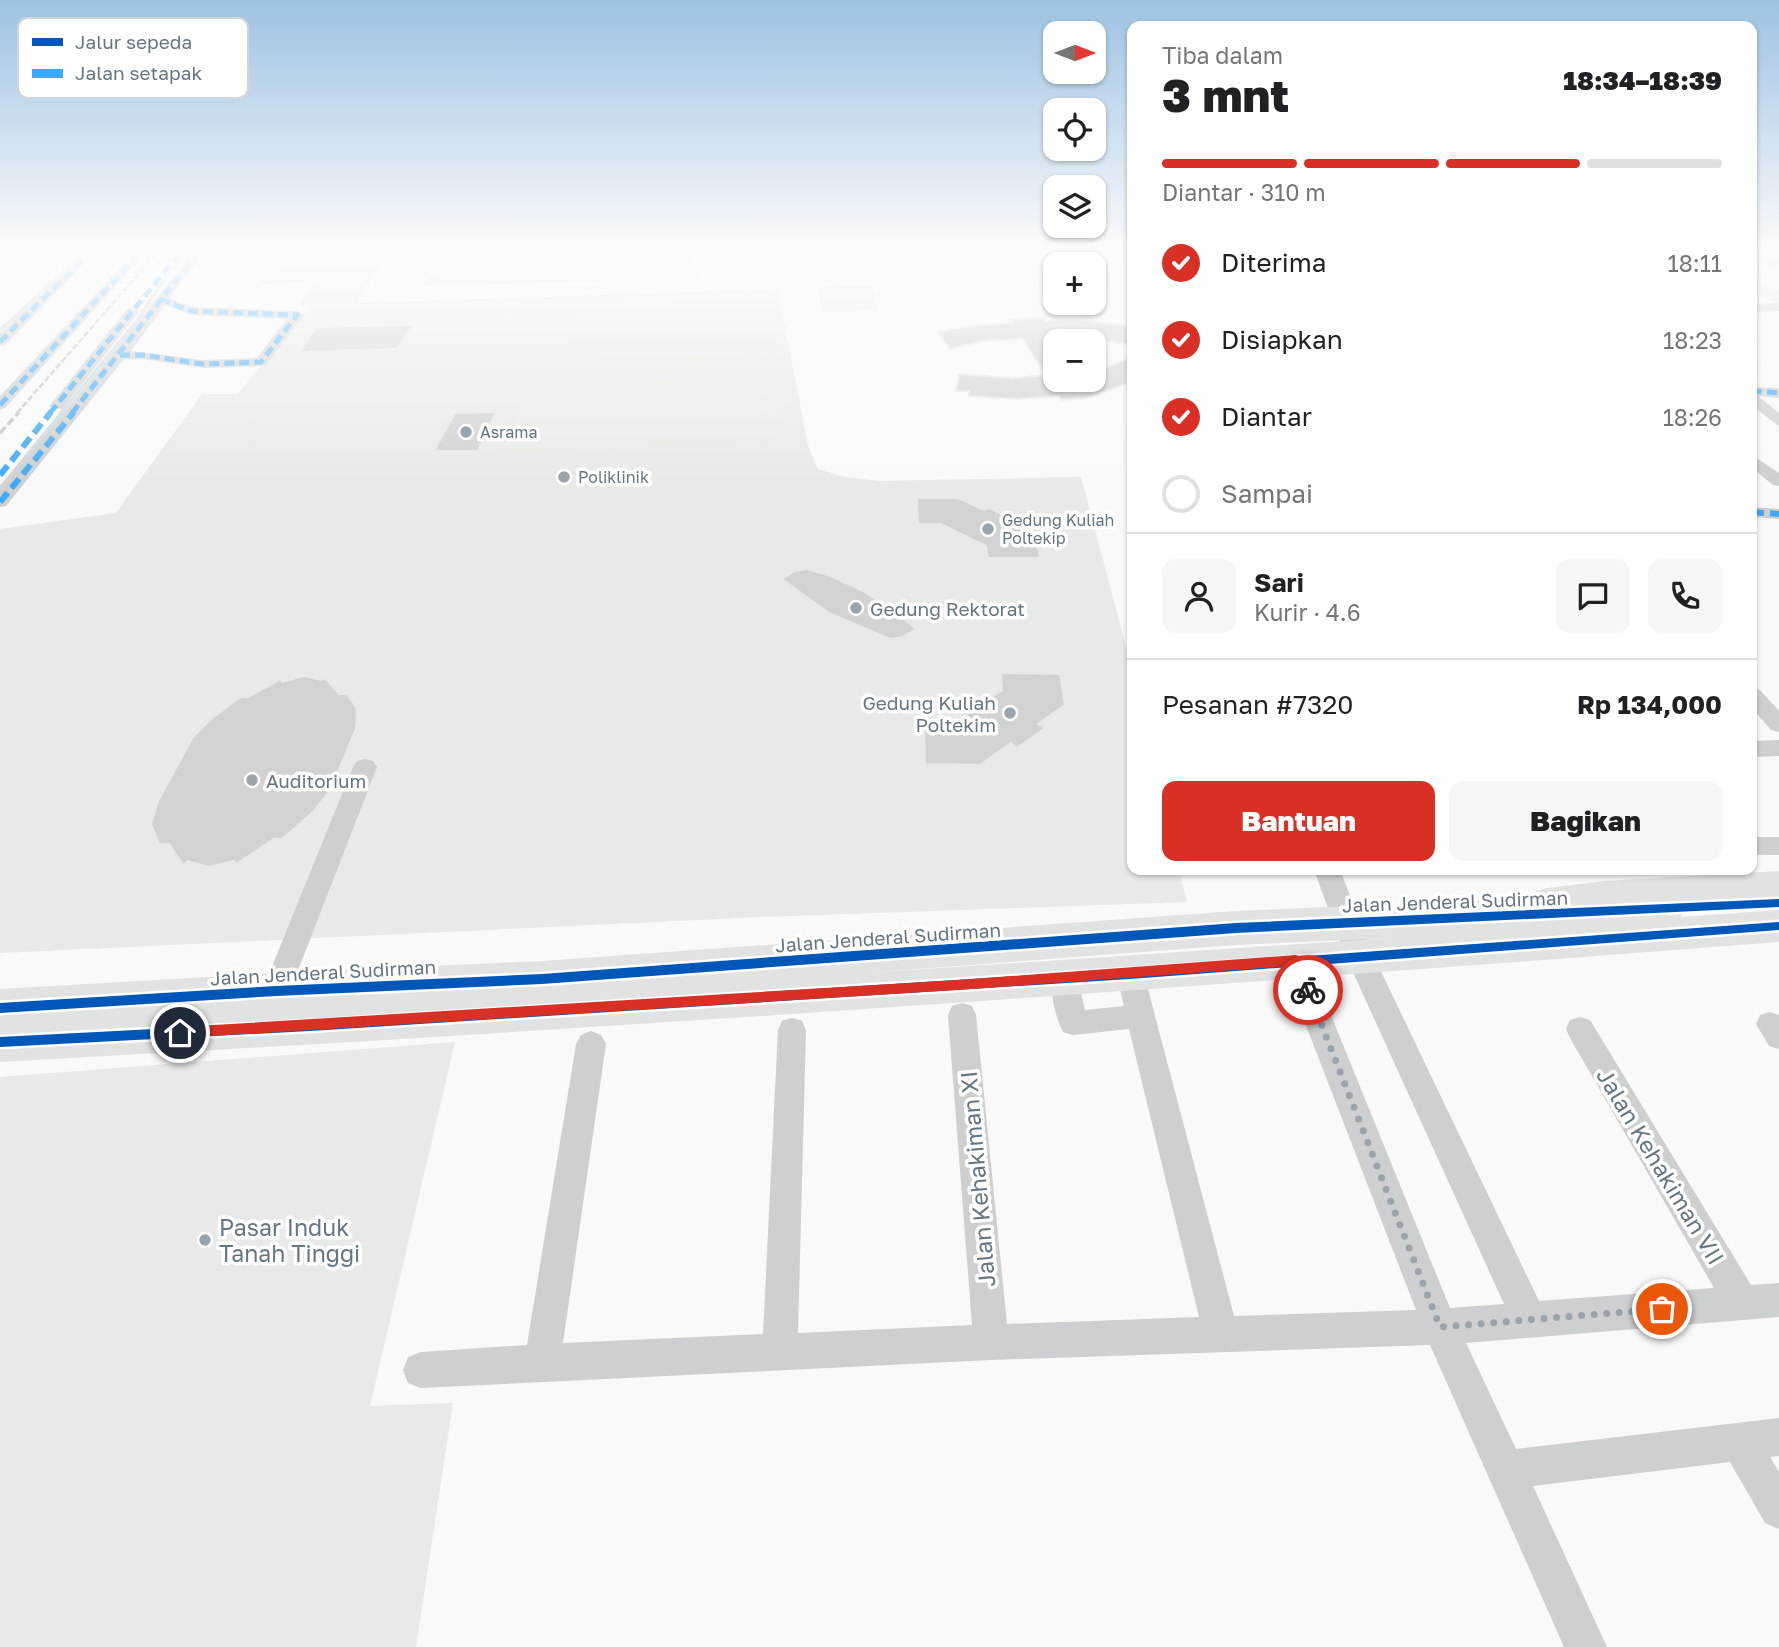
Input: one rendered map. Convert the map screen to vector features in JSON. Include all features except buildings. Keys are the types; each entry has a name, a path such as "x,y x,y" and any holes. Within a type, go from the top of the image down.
{"main road":[{"name":"Jalan Jenderal Sudirman","path":"0,1042 310,1026 1130,974 1296,961 1353,940 1504,917 1779,903"},
{"name":"Jalan Jenderal Sudirman","path":"0,1008 276,991 542,979 1236,928 1353,940 1779,926"}],"street":[{"path":"0,405 68,331"},
{"path":"4,488 129,331"},
{"path":"4,488 45,435 120,355 135,331"},
{"path":"120,355 143,355 203,364 261,362 285,331"},
{"path":"1757,391 1779,393"},
{"path":"1757,404 1779,421"},
{"path":"1757,464 1779,481"},
{"path":"1757,512 1779,514"},
{"path":"1757,701 1779,725"},
{"path":"1757,749 1779,748"},
{"path":"276,991 365,767"},
{"path":"1757,846 1779,846"},
{"path":"1329,875 1353,940 1529,1319"},
{"name":"Jalan Jenderal Sudirman","path":"1504,917 1524,908 1557,900 1779,885"},
{"path":"1296,961 1440,1327 1586,1647"},
{"path":"1130,974 1221,1334"},
{"path":"1065,978 1073,1023 1141,1016"},
{"name":"Jalan Kehakiman XI","path":"962,1015 991,1342"},
{"name":"Jalan Kehakiman VII","path":"1580,1029 1742,1303"},
{"path":"780,1352 792,1030"},
{"path":"542,1362 592,1044"},
{"path":"421,1370 991,1342 1440,1327 1779,1300"},
{"path":"1504,1470 1779,1437"},
{"path":"1739,1441 1779,1509"}],"shaded area":[{"path":"290,331 786,331 808,446 818,469 845,477 880,481 1081,477 1127,650 1127,875 1180,875 1187,902 762,917 0,953 0,529 116,513 202,394 238,394"},
{"path":"573,331 776,331 777,346 568,356"},
{"path":"777,351 778,370 545,378 551,359"},
{"path":"779,374 777,438 497,455 532,382"},
{"name":"Pasar Induk Tanah Tinggi","path":"455,1042 370,1406 453,1403 416,1647 0,1647 0,1077"}],"waterway":[{"path":"61,413 128,331"},
{"path":"0,489 63,412"}],"railway":[{"path":"17,413 89,331"},
{"path":"0,433 19,412"}],"marked path":[{"path":"0,342 11,331"},
{"path":"0,405 68,331"},
{"path":"0,475 117,331"},
{"path":"0,502 138,331"},
{"path":"120,355 143,355 203,364 261,362 285,331"},
{"path":"1757,391 1779,393"},
{"path":"1757,512 1779,514"}],"cycle path":[{"path":"0,1008 276,991 542,979 1236,928 1779,903"},
{"path":"0,1042 310,1026 1130,974 1779,926"}],"way so far":[{"path":"1308,990 1440,1327 1662,1309"}],"place":[{"name":"Asrama","path":"466,432"},
{"name":"Poliklinik","path":"564,477"},
{"name":"Gedung Kuliah Poltekip","path":"988,529"},
{"name":"Gedung Rektorat","path":"856,608"},
{"name":"Gedung Kuliah Poltekim","path":"1010,713"},
{"name":"Auditorium","path":"252,780"},
{"name":"Pasar Induk Tanah Tinggi","path":"205,1240"}],"route":[{"path":"180,1033 1130,974 1296,961 1308,990"}]}
